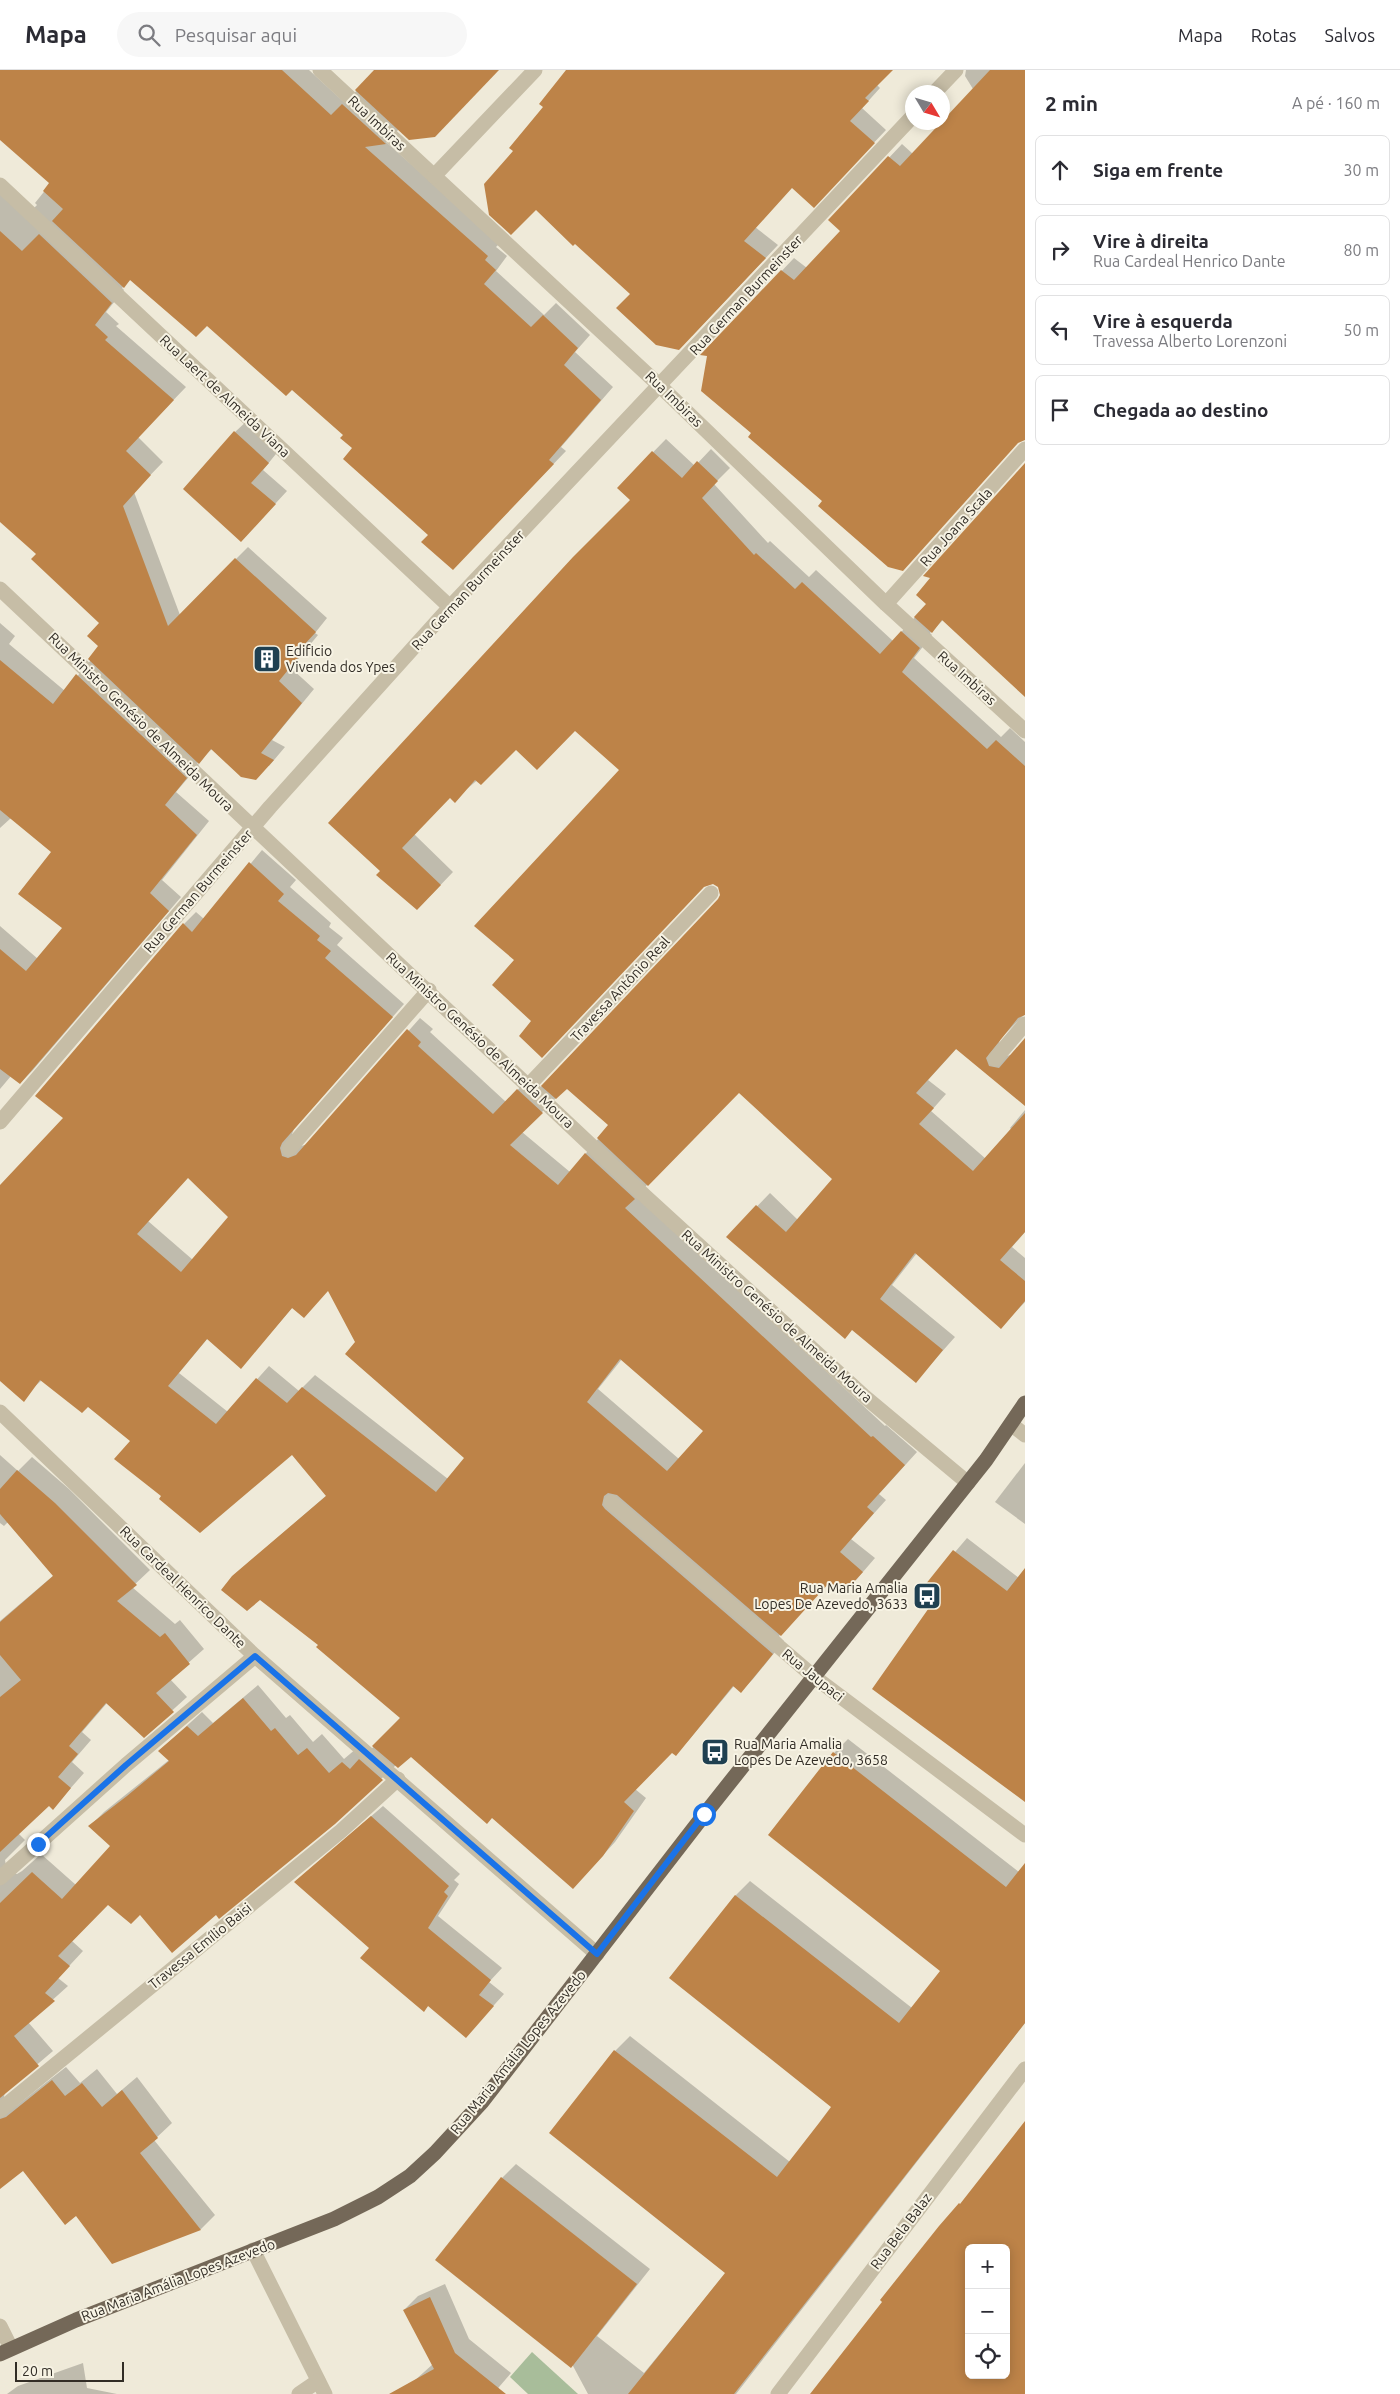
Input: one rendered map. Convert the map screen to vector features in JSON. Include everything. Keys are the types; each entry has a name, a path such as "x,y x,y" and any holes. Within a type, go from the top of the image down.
{"main road":[{"name":"Rua Maria Amália Lopes Azevedo","path":"5,2351 94,2312 334,2219 378,2197 410,2176 435,2153 482,2102 813,1676 968,1483 1012,1425 1025,1403"}],"street":[{"name":"Rua Imbiras","path":"320,70 660,386 886,604 1025,731"},
{"path":"434,176 535,70"},
{"path":"942,85 956,70"},
{"name":"Rua German Burmeinster","path":"0,1122 252,828 450,607 905,124"},
{"name":"Rua Laert de Almeida Viana","path":"0,185 450,607"},
{"name":"Rua Joana Scala","path":"886,604 1025,449"},
{"name":"Rua Ministro Genésio de Almeida Moura","path":"0,589 252,828 429,990 646,1197 866,1397 968,1483"},
{"name":"Travessa Antônio Real","path":"528,1086 712,893"},
{"path":"289,1149 429,990"},
{"path":"995,1059 1025,1024"},
{"name":"Rua Cardeal Henrico Dante","path":"0,1412 255,1656 597,1954"},
{"path":"1012,1425 1025,1436"},
{"name":"Rua Jaupaci","path":"611,1502 813,1676 1025,1835"},
{"path":"0,1878 126,1765 255,1656"},
{"name":"Travessa Emílio Baisi","path":"0,2110 333,1837 398,1779"},
{"name":"Rua Bela Balaz","path":"778,2394 1025,2069"},
{"path":"253,2250 321,2388 299,2394"},
{"path":"0,2326 5,2351"}],"green space":[{"path":"532,2352 578,2394 528,2394 510,2377"}],"building":[{"path":"0,70 282,70 331,115 342,104 386,144 365,147 488,256 485,260 496,270 484,284 531,327 543,315 578,348 564,365 601,400 549,460 554,464 453,570 421,542 428,535 343,459 352,448 340,438 343,435 292,390 286,396 207,326 196,337 130,280 124,288 52,221 63,209 43,191 49,183 0,140"},
{"path":"374,70 499,70 435,137 409,140 355,90"},
{"path":"566,70 893,70 865,98 869,101 850,121 875,143 814,208 792,188 744,241 766,258 679,350 656,345 616,308 630,294 575,244 573,246 536,210 511,235 489,215 484,184 513,151 509,148 543,107 539,104"},
{"path":"990,70 1025,70 1025,440 1018,443 903,571 888,567 818,506 822,501 748,437 751,433 701,391 707,356 700,355 781,270 794,280 840,231 828,220 888,156 900,166 934,130 950,130 950,113"},
{"path":"0,231 22,251 39,234 112,303 95,325 108,337 105,340 174,400 126,451 151,475 123,506 168,626 235,558 316,632 303,646 306,648 279,681 302,703 261,753 274,760 256,780 241,777 211,749 199,764 88,659 98,646 87,636 99,623 31,559 36,554 0,522"},
{"path":"234,431 269,463 251,483 276,504 241,542 183,489"},
{"path":"652,451 682,478 697,461 718,481 702,498 754,555 756,553 795,589 802,582 880,654 901,631 920,648 902,672 987,749 996,740 1025,766 1025,1015 1018,1018 986,1058 989,1066 999,1068 1025,1038 1025,1106 956,1049 916,1093 934,1108 919,1124 973,1171 1025,1113 1025,1232 1000,1260 1025,1281 1025,1301 1001,1329 915,1253 880,1299 943,1350 916,1383 852,1330 845,1339 726,1237 756,1205 786,1232 832,1179 739,1093 648,1186 597,1138 608,1125 567,1089 556,1099 541,1086 718,899 720,895 718,887 713,884 704,887 542,1058 519,1036 531,1021 492,985 514,960 474,926 619,770 575,731 537,770 516,750 481,785 475,780 455,803 450,798 402,848 441,885 417,910 376,875 380,871 328,823 573,557 630,500 617,488"},
{"path":"1025,463 1025,697 942,620 932,633 914,617 926,604 916,595 930,578 923,576"},
{"path":"0,660 53,704 76,674 187,778 165,805 197,835 150,893 169,911 20,1084 0,1069 0,949 26,971 62,928 18,894 51,852 0,810"},
{"path":"249,862 284,894 278,901 320,936 317,940 331,951 325,958 393,1017 282,1143 280,1148 282,1156 288,1158 296,1155 407,1029 421,1042 418,1046 493,1114 517,1089 543,1113 510,1145 558,1185 585,1153 635,1199 625,1208 871,1437 873,1436 905,1465 867,1507 874,1513 840,1552 863,1572 843,1594 830,1582 781,1636 617,1495 608,1493 604,1496 602,1505 605,1509 773,1654 741,1693 733,1686 676,1756 672,1753 624,1802 634,1811 603,1856 573,1889 492,1818 487,1824 411,1757 398,1768 372,1746 400,1718 316,1647 318,1645 260,1600 247,1611 221,1590 232,1576 326,1496 292,1455 200,1533 159,1499 161,1496 114,1459 130,1441 88,1407 82,1413 40,1380 24,1402 0,1381 0,1185 63,1118 35,1096 183,923 192,932","holes":["188,1178 228,1217 181,1272 137,1234","328,1291 355,1342 345,1354 464,1458 436,1492 302,1387 287,1403 256,1378 216,1424 168,1386 207,1339 241,1369 292,1308 304,1318","620,1359 703,1431 667,1471 587,1402"]},
{"path":"17,1470 55,1503 137,1585 117,1601 160,1637 165,1633 190,1664 156,1693 174,1712 144,1738 106,1703 69,1746 78,1754 58,1777 71,1788 53,1810 49,1806 0,1852 0,1697 21,1680 0,1655 0,1622 53,1576 0,1514 0,1489"},
{"path":"953,1550 1007,1591 1025,1568 1025,1802 872,1689 938,1595 925,1585"},
{"path":"243,1698 271,1731 275,1728 298,1755 307,1748 329,1773 342,1762 350,1769 359,1759 383,1780 335,1824 219,1919 216,1915 172,1953 140,1915 131,1924 108,1905 58,1956 70,1966 45,1993 55,2001 14,2036 39,2066 0,2098 0,1903 32,1872 62,1899 110,1846 88,1826 169,1761 158,1751 187,1726 198,1736"},
{"path":"833,1752 1006,1887 1025,1863 1025,2023 734,2394 628,2394 725,2273 549,2133 614,2050 777,2177 831,2107 669,1978 735,1895 899,2023 940,1971 768,1835"},
{"path":"371,1816 449,1886 444,1892 448,1896 428,1928 491,1980 479,1995 494,2006 466,2038 428,2006 424,2012 360,1958 369,1948 294,1882"},
{"path":"52,2080 65,2096 82,2083 102,2107 122,2090 158,2138 140,2153 201,2230 112,2264 76,2216 65,2225 23,2171 0,2189 0,2119 6,2117"},
{"path":"1025,2121 1025,2394 810,2394 882,2302 880,2300"},
{"path":"501,2177 637,2284 571,2368 435,2260"},
{"path":"430,2297 455,2353 506,2394 389,2394 434,2369 403,2310"}],"place":[{"name":"Edificio Vivenda dos Ypes","path":"267,659"},
{"name":"Rua Maria Amalia Lopes De Azevedo, 3633","path":"927,1596"},
{"name":"Rua Maria Amalia Lopes De Azevedo, 3658","path":"715,1752"}],"route":[{"path":"38,1844 126,1765 255,1656 597,1954 704,1814"}]}
